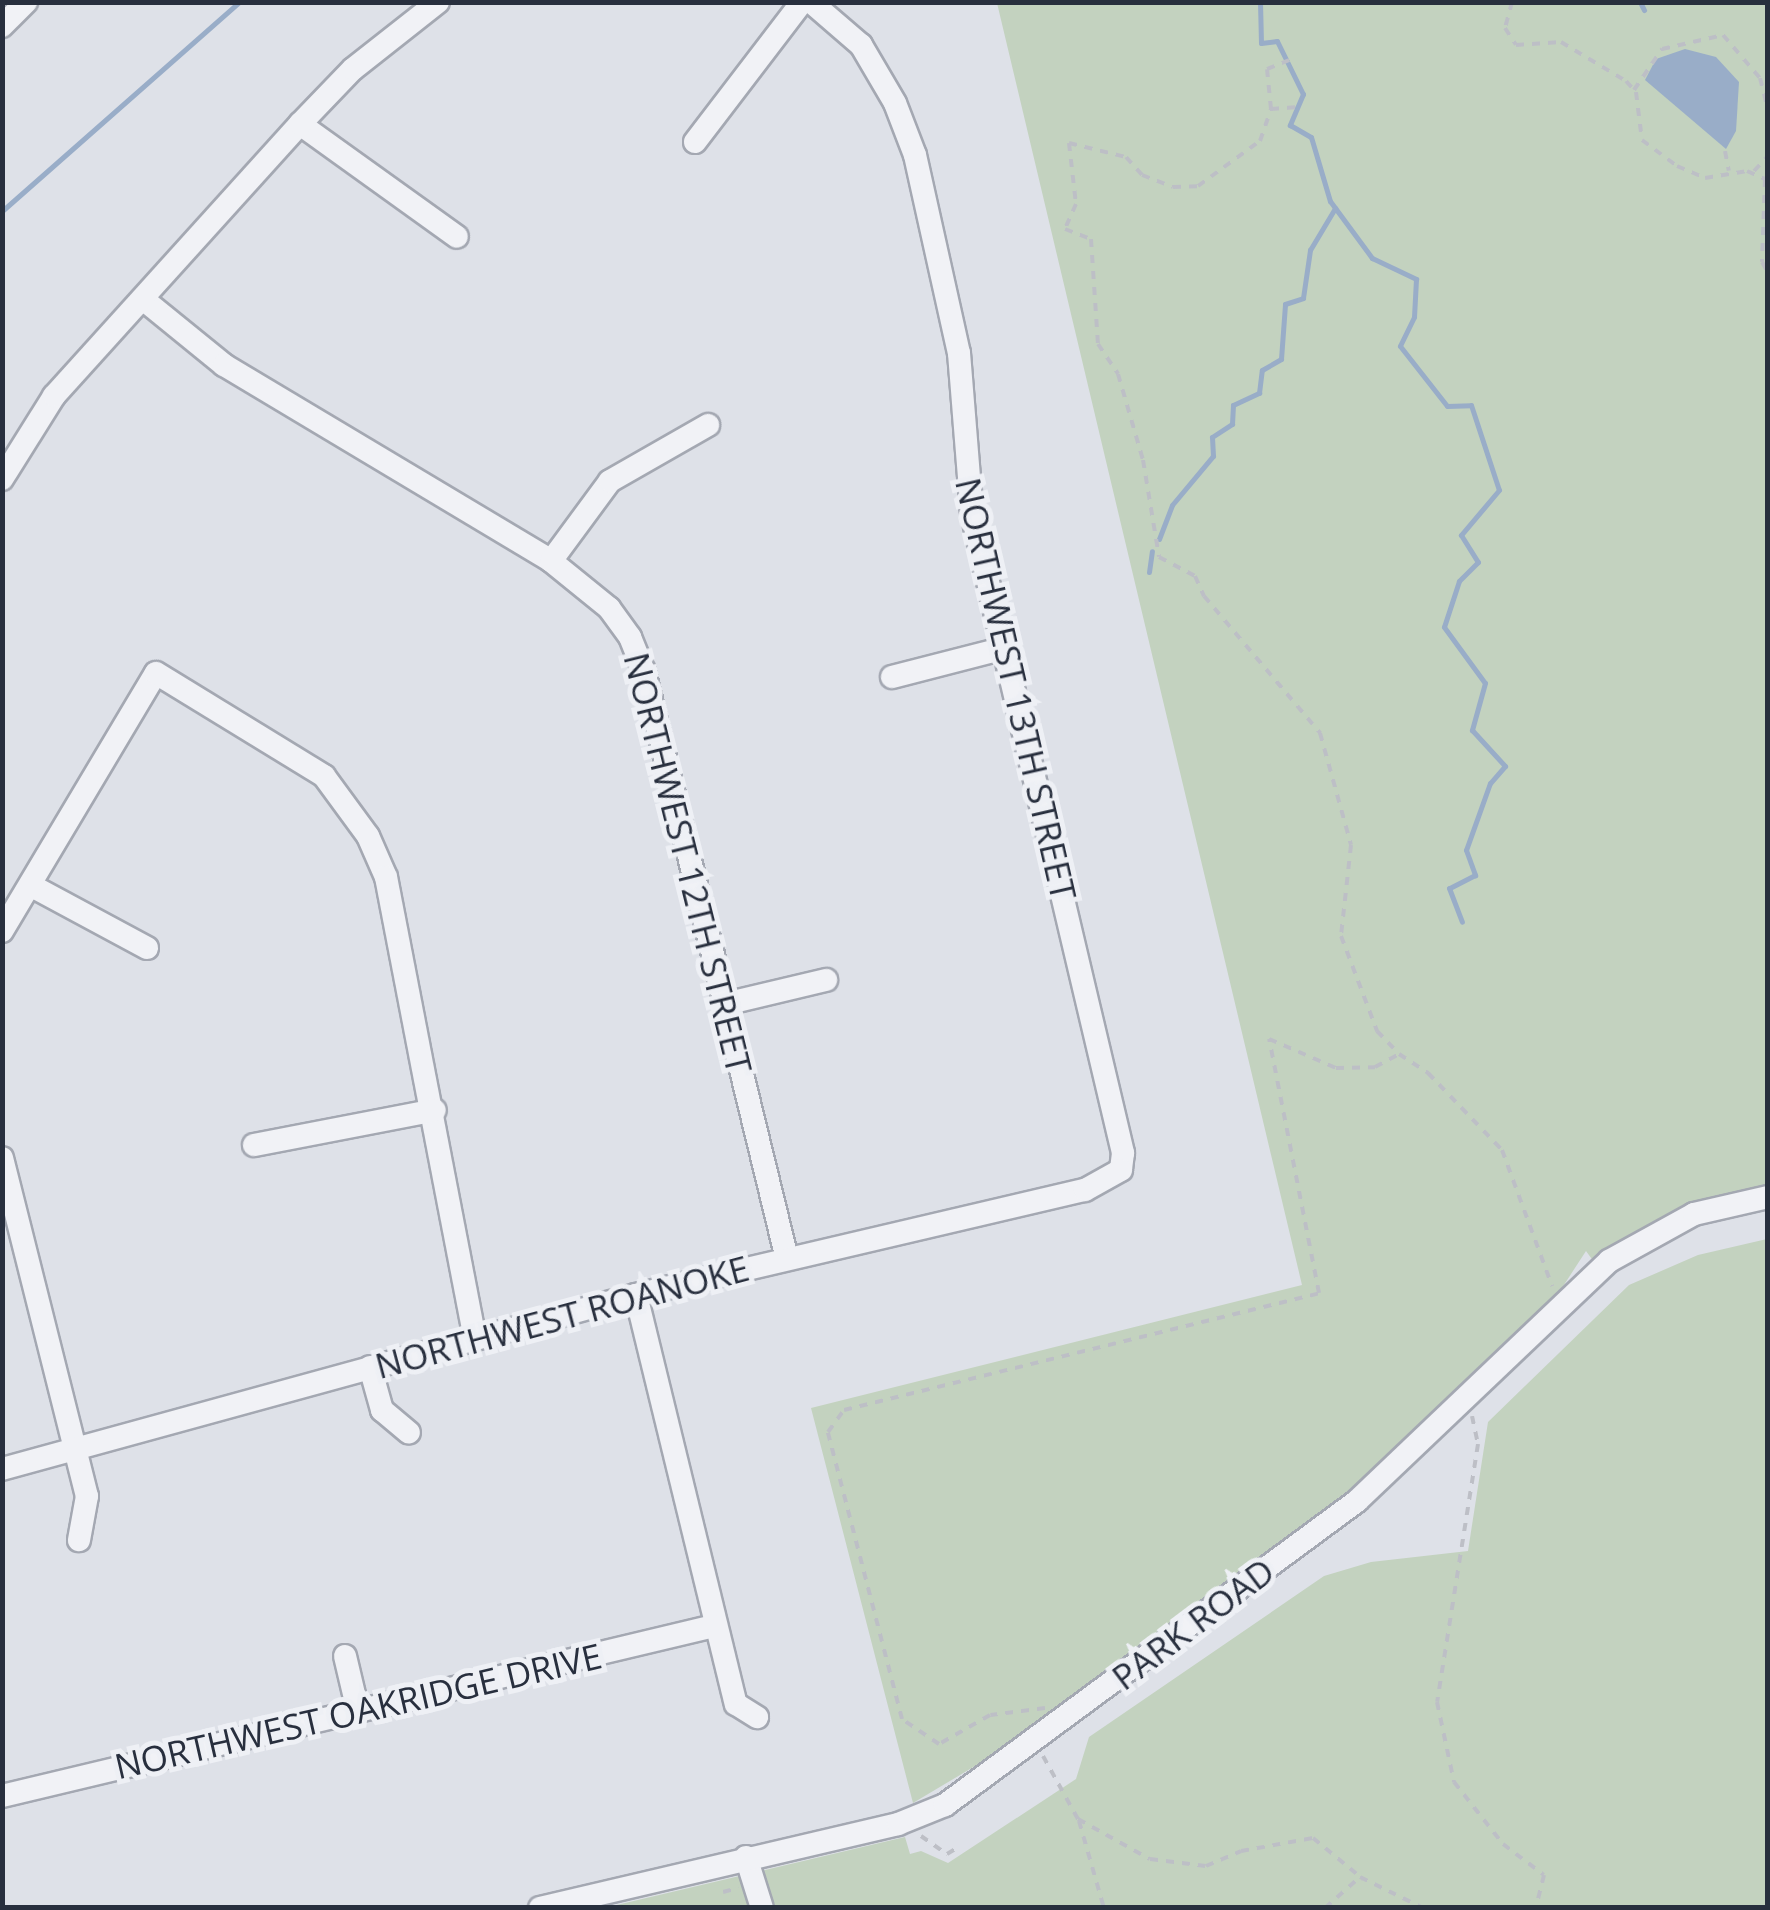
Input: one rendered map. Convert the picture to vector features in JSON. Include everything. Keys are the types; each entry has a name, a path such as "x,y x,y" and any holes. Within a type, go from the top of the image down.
{"street":[{"path":"2,26 26,2"},
{"path":"2,479 54,396 300,124 353,69 438,2"},
{"path":"695,142 802,2"},
{"name":"NORTHWEST 13TH STREET","path":"811,2 861,45 896,103 914,155 959,353 972,514 1130,1178"},
{"path":"300,124 457,237"},
{"name":"NORTHWEST 12TH STREET","path":"144,300 224,365 550,562 609,608 644,671 787,1259"},
{"path":"550,562 610,481 708,425"},
{"path":"892,678 1005,648"},
{"path":"2,931 156,673 296,754 324,776 358,820 386,877 434,1110 474,1336"},
{"path":"30,886 147,948"},
{"path":"724,1004 826,980"},
{"path":"254,1145 434,1110"},
{"path":"2,1158 87,1496 79,1540"},
{"name":"NORTHWEST ROANOKE","path":"2,1469 636,1294 1130,1178"},
{"name":"PARK ROAD","path":"540,1908 746,1857 907,1830 1036,1744 1357,1501 1561,1309 1644,1238 1694,1214 1768,1197"},
{"path":"636,1294 736,1704 756,1717"},
{"path":"370,1368 382,1410 409,1432"},
{"name":"NORTHWEST OAKRIDGE DRIVE","path":"2,1796 714,1626"},
{"path":"345,1656 358,1712"},
{"path":"746,1857 762,1908"}],"path":[{"path":"1512,2 1505,28 1516,45 1572,46 1634,90"},
{"path":"1768,111 1760,78 1723,35 1662,49 1634,90 1642,140 1704,178 1752,172 1765,180 1768,273"},
{"path":"1289,60 1267,69 1272,109 1260,141 1198,186 1173,187 1142,176 1126,158 1069,143 1076,204 1065,229 1091,240 1098,344 1118,374 1144,460 1159,556 1195,576 1204,596 1320,733 1336,772 1351,845 1342,936 1377,1031 1398,1054 1428,1073 1502,1150 1561,1309"},
{"path":"1272,109 1299,106"},
{"path":"1726,151 1727,173"},
{"path":"1752,172 1768,156"},
{"path":"1064,1722 1041,1706 990,1715 938,1744 902,1719 828,1432 844,1410 1320,1293 1269,1039 1336,1068 1375,1068 1398,1054"},
{"path":"1472,1416 1478,1444 1437,1702 1454,1782 1502,1844 1544,1875 1536,1908"},
{"path":"1036,1744 1078,1819 1104,1908"},
{"path":"1078,1819 1150,1859 1206,1866 1241,1850 1313,1838 1363,1879 1423,1908"},
{"path":"907,1830 940,1844 947,1854 957,1848"},
{"path":"1325,1908 1363,1879"}],"green space":[{"path":"997,3 1767,3 1767,1192 1594,1262 1586,1251 1545,1314 1410,1444 1017,1741 913,1803 811,1408 1302,1285"},
{"path":"1767,1239 1767,1907 604,1908 905,1837 910,1854 921,1851 948,1863 1076,1779 1089,1737 1324,1576 1371,1562 1468,1551 1488,1422 1629,1285 1698,1255"}],"water":[{"path":"1685,49 1716,57 1739,82 1736,131 1726,149 1645,80 1656,59"}],"waterway":[{"path":"2,211 239,2"},
{"path":"1260,2 1261,43 1277,41 1303,94 1290,125 1311,137 1330,201 1372,258 1416,279 1414,317 1400,346 1447,406 1471,405 1499,490 1461,535 1478,562 1459,581 1444,627 1485,683 1472,730 1505,766 1490,783 1466,850 1475,875 1449,888 1462,922"},
{"path":"1640,2 1644,10"},
{"path":"1159,539 1172,505 1213,456 1212,437 1232,424 1233,405 1259,393 1262,370 1281,359 1285,304 1303,298 1310,250 1335,208"},
{"path":"1149,572 1152,551"}]}
